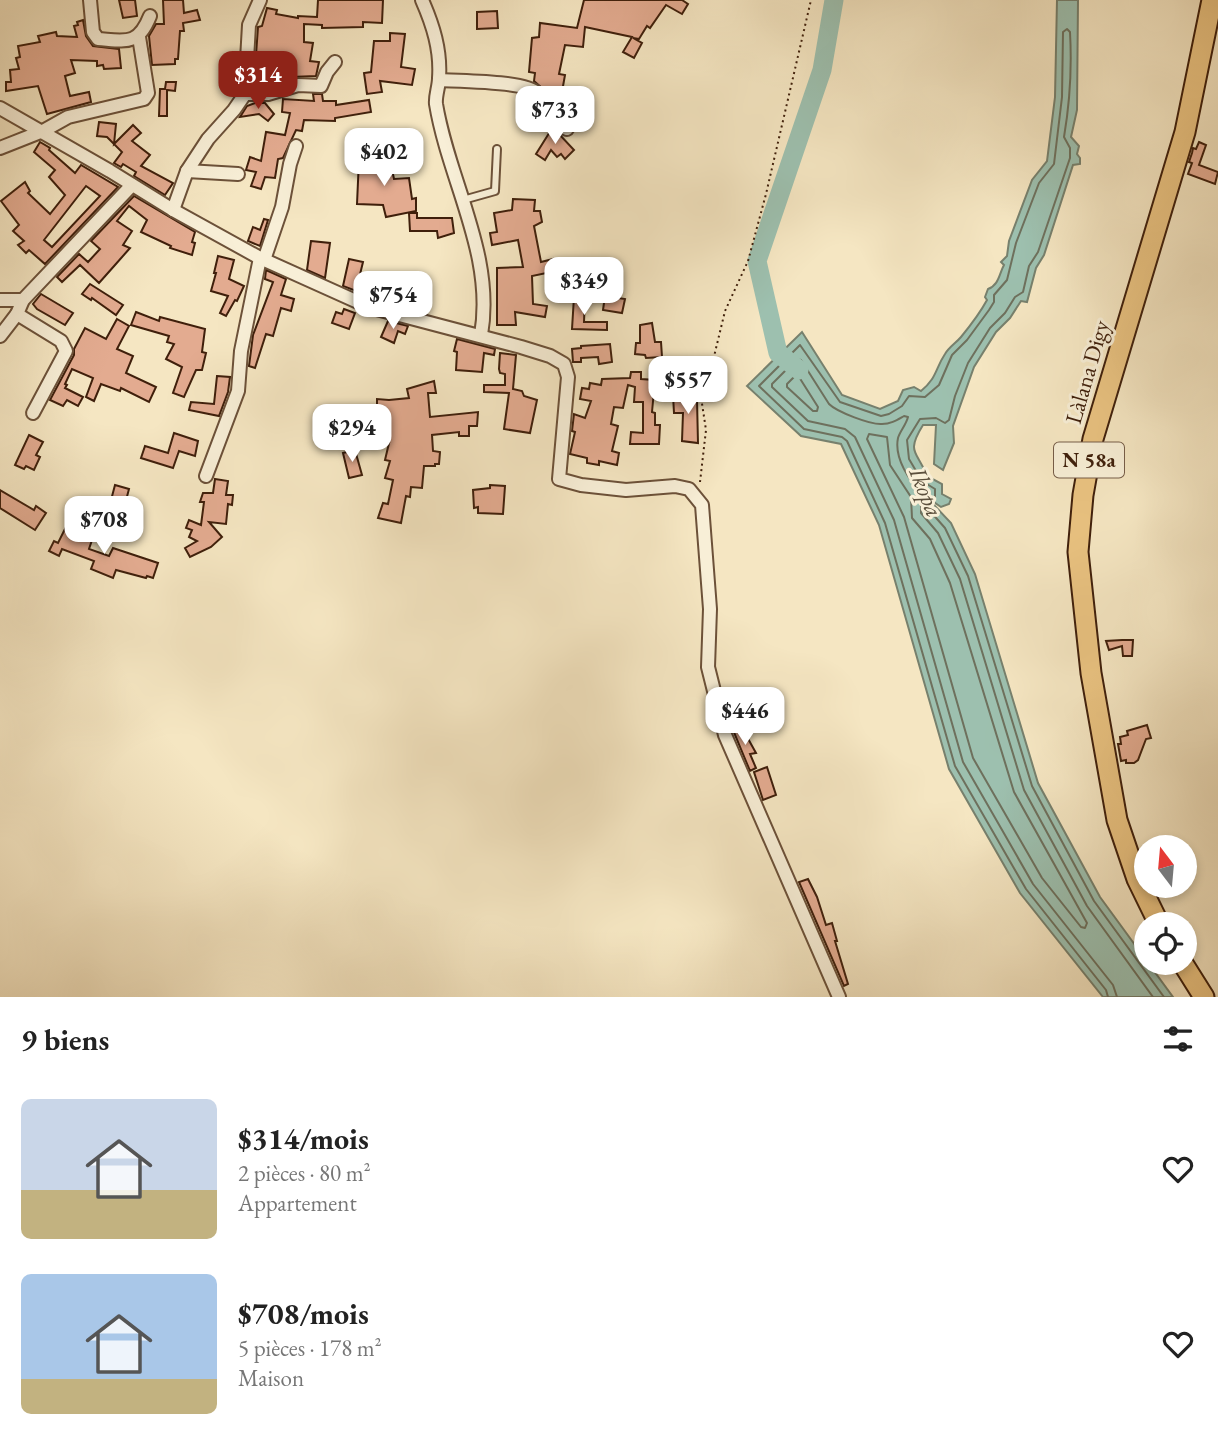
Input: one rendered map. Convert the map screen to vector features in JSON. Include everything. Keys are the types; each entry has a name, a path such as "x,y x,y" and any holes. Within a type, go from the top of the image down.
{"main road":[{"name":"Làlana Digy","path":"1153,912 1137,879 1111,793 1091,673 1078,552 1083,495 1093,439 1185,132 1212,0"},
{"path":"1190,975 1204,997"}],"street":[{"path":"90,0 94,37 125,41 139,37 150,16"},
{"path":"173,211 187,171 208,139 245,94 249,25 260,0"},
{"path":"422,0 432,23 440,58 435,100 461,200 482,266 484,321 481,335"},
{"path":"0,148 43,131 68,117 144,99 148,93 139,37"},
{"path":"245,94 268,94 298,85 321,86 335,62"},
{"path":"439,80 497,83 531,89 538,94 549,119 567,129"},
{"path":"0,108 43,131 173,211 262,259 369,307 481,335 550,356 564,364 568,377 559,479 581,485 626,490 675,486 689,489 702,505 710,609 708,667 715,702 725,735 839,997"},
{"path":"206,476 238,391 242,351 262,259 282,207 296,146"},
{"path":"187,171 238,174"},
{"path":"0,336 18,314 23,300 132,185"},
{"path":"0,300 23,300"},
{"path":"18,314 61,341 66,351 33,413"}],"lane":[{"path":"461,200 495,191 497,149"}],"path":[{"path":"694,495 703,465 706,430 701,387 711,369 725,311 748,261 811,0"}],"water":[{"path":"1057,0 1078,0 1077,110 1071,137 1079,146 1077,154 1080,164 1073,165 1044,255 1036,268 1027,302 1021,301 1010,318 996,332 974,367 953,426 954,443 943,470 934,464 936,425 923,425 914,447 927,476 942,484 942,494 951,499 949,504 941,507 933,504 951,523 975,574 1038,783 1100,897 1134,944 1134,975 1157,975 1173,997 1103,997 1020,893 949,769 879,525 841,444 801,436 747,386 802,332 842,395 880,409 898,401 903,390 914,387 921,391 930,382 947,352 981,310 987,300 985,297 988,289 998,279 1004,265 1001,262 1007,256 1009,241 1032,180 1047,161 1055,97"}],"building":[{"path":"119,0 135,0 137,16 123,18"},
{"path":"163,0 183,0 184,13 197,10 200,20 183,23 184,31 180,31 178,59 175,59 175,64 152,65 149,36 156,24 164,24"},
{"path":"318,0 383,0 382,23 363,22 363,27 322,28 322,25 304,24 304,42 313,43 310,61 319,62 316,76 291,77 291,64 276,65 275,56 256,55 258,27 262,26 267,8 277,10 276,14 298,18 317,17"},
{"path":"584,0 682,0 688,4 682,14 666,5 639,39 633,38 642,43 634,58 623,52 632,37 585,27 583,47 565,45 559,74 565,75 560,103 553,102 552,97 534,81 535,73 529,72 532,38 539,37 540,23 577,28"},
{"path":"497,11 498,28 477,29 477,12"},
{"path":"83,20 86,36 93,46 119,49 121,68 104,69 103,65 97,66 97,61 71,60 75,73 65,76 70,96 89,92 91,102 47,114 38,86 6,91 6,82 11,82 10,70 19,69 16,58 20,57 18,46 40,42 38,36 56,32 57,36 77,37 74,26"},
{"path":"390,33 405,34 401,67 415,69 412,85 380,81 382,92 367,94 364,73 371,72 374,41 390,41"},
{"path":"166,82 176,82 175,91 167,90 167,116 159,116 160,89 165,89"},
{"path":"313,94 322,94 323,101 336,101 336,105 369,100 371,112 335,118 335,121 304,120 302,131 296,130 283,158 278,159 275,178 265,177 261,189 251,186 256,172 246,170 250,157 261,161 266,132 285,135 290,113 282,112 283,99 314,101"},
{"path":"265,103 274,114 268,121 259,114 240,117 247,106"},
{"path":"99,122 116,124 114,144 107,137 97,136"},
{"path":"133,125 141,133 132,141 150,155 141,166 173,183 165,195 134,176 136,172 123,164 121,167 114,163 122,152 114,144"},
{"path":"551,130 560,135 574,150 565,159 561,154 557,157 551,150 545,160 536,154"},
{"path":"40,142 50,148 49,150 75,173 81,165 118,187 45,264 29,250 26,253 18,245 24,241 13,231 19,225 1,201 25,182 30,191 28,193 50,214 65,195 49,177 55,170 34,152","holes":["86,186 100,196 52,247 44,240"]},
{"path":"1199,142 1206,145 1199,165 1218,172 1215,184 1188,174 1193,148 1196,149"},
{"path":"359,159 372,159 372,164 390,160 394,179 409,178 412,199 416,198 416,211 386,217 383,205 357,204"},
{"path":"134,196 195,232 192,255 170,248 171,246 141,232 147,220 129,206 117,221 132,231 123,245 130,248 99,283 80,265 62,282 57,277 79,254 88,262 100,249 91,241"},
{"path":"513,199 535,200 534,211 540,211 542,222 534,226 541,262 553,259 556,271 532,276 533,304 547,306 545,317 515,312 516,325 497,325 497,268 523,267 518,240 492,245 490,233 497,232 494,213 512,210"},
{"path":"409,213 417,213 417,218 452,218 454,233 438,238 437,231 410,231"},
{"path":"264,219 268,220 260,246 248,241 253,227 260,230"},
{"path":"311,241 330,243 325,278 307,270"},
{"path":"218,256 234,260 229,279 244,286 226,316 220,313 228,296 211,291"},
{"path":"349,259 363,262 356,291 343,286"},
{"path":"266,270 286,279 281,295 294,299 291,311 281,308 273,336 266,334 255,368 249,366 253,335 273,282 265,279"},
{"path":"90,284 123,305 116,315 82,294"},
{"path":"41,294 73,313 65,325 33,304"},
{"path":"585,296 584,322 607,322 607,330 572,329 574,297"},
{"path":"605,296 625,299 622,313 603,310"},
{"path":"344,309 355,313 349,329 332,323 336,312 342,314"},
{"path":"136,312 159,321 160,317 205,329 202,352 206,353 202,370 196,370 184,397 173,393 182,367 166,359 174,344 167,342 169,336 131,325"},
{"path":"117,319 129,326 117,349 133,356 126,373 156,387 149,402 121,388 120,391 101,384 94,401 86,397 93,378 72,369 65,388 83,397 78,406 67,400 63,406 50,400 85,328 106,339"},
{"path":"388,321 408,326 405,334 398,331 394,343 381,337"},
{"path":"652,323 655,342 661,342 662,357 646,358 645,355 635,354 636,343 640,343 640,325"},
{"path":"457,339 495,349 494,355 484,353 482,372 456,370 457,352 454,351"},
{"path":"610,344 612,362 599,364 598,357 581,358 581,362 573,362 572,349"},
{"path":"500,353 516,355 513,389 537,400 530,433 504,429 509,393 484,392 484,385 505,385 505,374 500,373 499,369"},
{"path":"631,372 641,372 641,379 655,380 652,412 655,413 655,425 660,425 659,444 630,444 631,432 643,433 643,402 634,402 635,387 628,385 623,408 614,407 611,424 618,426 612,451 619,453 617,465 599,461 599,465 587,463 587,458 570,454 575,432 572,431 574,414 585,418 591,401 580,399 582,388 589,389 590,383 601,385 602,379 630,378"},
{"path":"217,376 230,377 228,392 219,416 189,410 191,402 214,404"},
{"path":"434,381 436,393 428,393 430,417 478,412 477,426 469,426 469,436 459,436 459,432 432,435 433,451 440,452 439,464 424,466 422,488 411,487 410,497 406,496 401,523 378,518 383,503 388,504 393,480 385,478 390,461 385,460 389,443 374,444 373,438 351,440 355,409 377,411 377,399 409,398 407,389"},
{"path":"673,395 694,395 694,401 697,400 698,443 682,441 683,413 674,413"},
{"path":"174,433 198,441 195,456 179,451 173,468 141,458 145,446 168,453"},
{"path":"29,435 43,442 36,455 40,457 34,470 15,465"},
{"path":"355,450 362,475 349,478 343,453"},
{"path":"215,479 228,481 226,495 233,495 232,505 228,504 226,524 209,522 222,537 211,547 190,557 185,548 197,541 189,537 192,530 186,528 189,520 201,525 204,502 200,502 203,493 213,493"},
{"path":"115,485 129,489 124,508 110,504"},
{"path":"490,485 505,486 503,514 478,513 478,507 474,508 473,490 490,488"},
{"path":"0,490 34,510 36,506 46,513 35,530 0,508"},
{"path":"68,523 77,528 74,533 92,540 89,549 109,556 113,548 158,563 153,578 116,570 113,578 91,569 94,561 62,549 59,556 49,551 54,541 58,543"},
{"path":"1133,640 1132,656 1123,656 1122,646 1109,650 1106,641"},
{"path":"1147,725 1151,738 1146,739 1138,760 1134,763 1121,761 1118,744 1121,744 1120,737 1128,735 1127,731"},
{"path":"741,726 756,753 750,754 756,768 750,771 733,730"},
{"path":"767,767 776,795 763,800 754,772"},
{"path":"808,879 826,925 832,923 848,984 844,986 799,882"}],"waterway":[{"name":"Ikopa","path":"799,370 778,353 757,261 822,70 834,0"}]}
